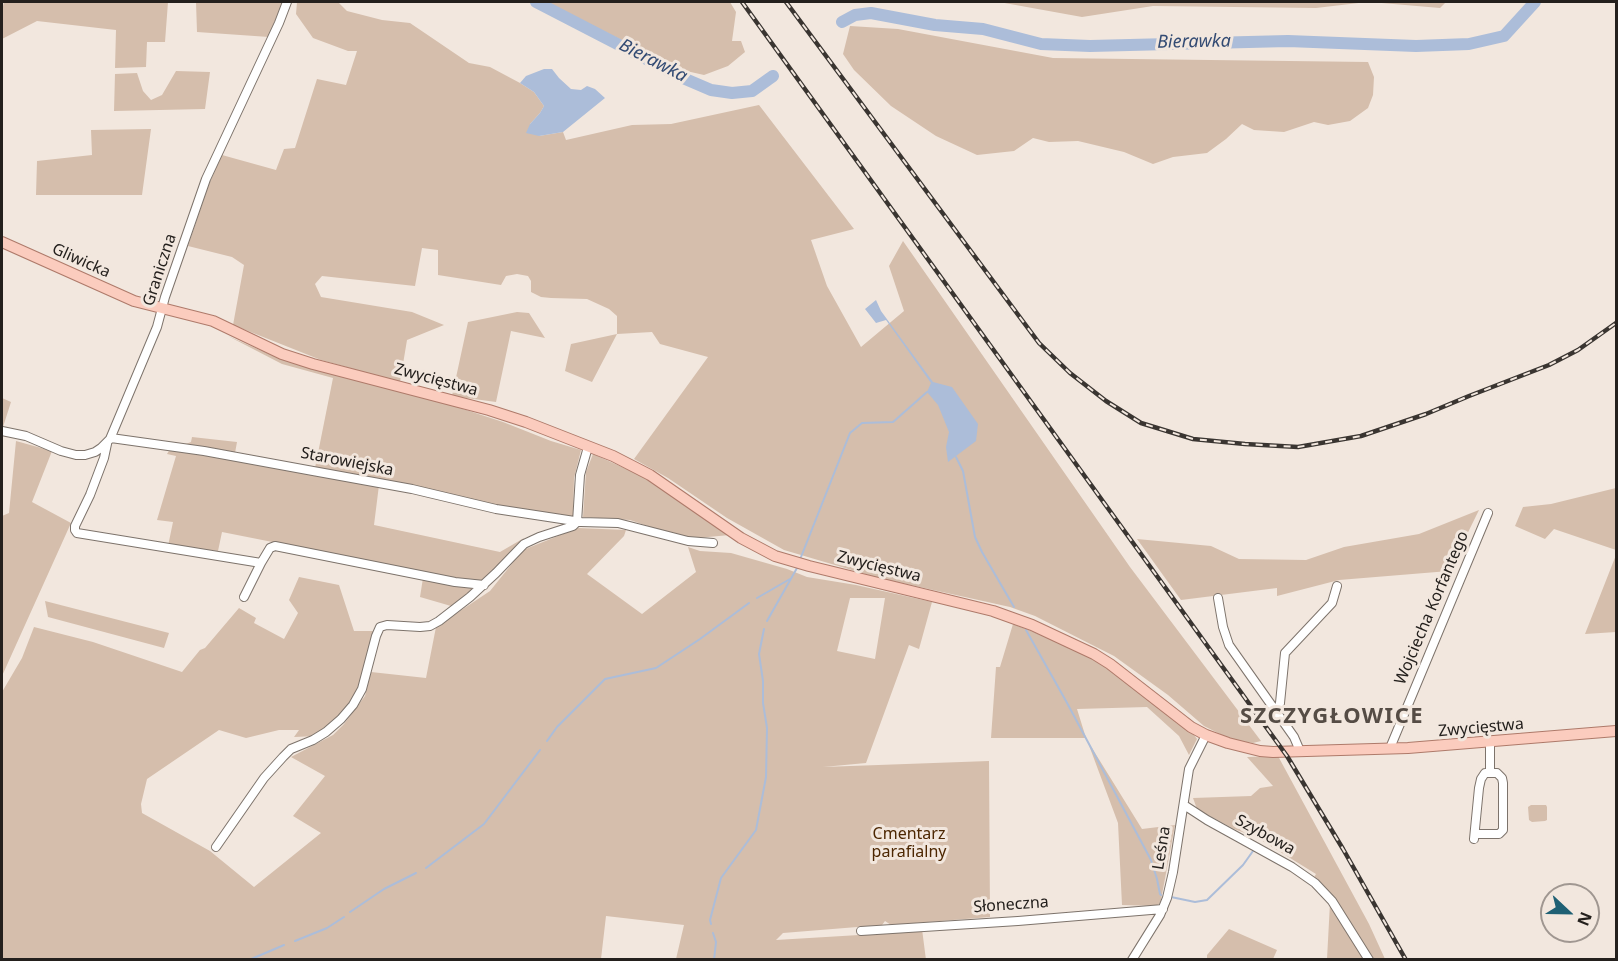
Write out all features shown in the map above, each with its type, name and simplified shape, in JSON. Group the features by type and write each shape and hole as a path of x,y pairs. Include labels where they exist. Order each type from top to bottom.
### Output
{"main road":[{"name":"Gliwicka","path":"2,242 117,294 150,306"},
{"name":"Zwycięstwa","path":"150,306 213,321 262,346 291,357 526,422 624,461 733,533 767,552 802,564 993,611 1032,625 1103,659 1175,715 1206,735 1228,743 1273,752 1490,742 1617,731"}],"street":[{"name":"Graniczna","path":"109,441 157,327 165,297 206,179 287,2"},
{"path":"2,430 26,436 76,455 95,452 109,441"},
{"path":"109,441 101,467 75,526 76,532 261,563"},
{"name":"Starowiejska","path":"109,441 204,452 412,489 496,509 577,522 618,523 682,539 713,543"},
{"path":"577,522 580,475 588,447"},
{"name":"Wojciecha Korfantego","path":"1390,748 1488,513"},
{"name":"Starowiejska","path":"216,847 264,778 283,757 291,749 326,732 353,705 362,689 380,627 387,625 420,627 435,624 484,585 524,543 573,526 577,522"},
{"path":"244,597 270,548 275,546 455,582 484,585"},
{"path":"1277,712 1284,653 1332,603 1336,586"},
{"path":"1218,598 1221,621 1229,645 1294,737 1300,751"},
{"name":"Leśna","path":"1132,960 1163,909 1172,879 1189,769 1206,735"},
{"path":"1490,742 1490,772"},
{"path":"1490,772 1497,772 1502,778 1503,830 1499,834 1474,837 1480,782 1483,775 1490,772"},
{"name":"Szybowa","path":"1184,806 1292,867 1315,883 1329,896 1368,960"},
{"name":"Słoneczna","path":"861,931 1163,909"}],"green space":[{"path":"4,2 168,2 165,42 147,42 146,67 115,68 116,30 37,21 2,39"},
{"path":"196,2 283,2 269,37 197,32"},
{"path":"297,2 338,2 347,11 382,20 410,23 469,63 490,67 520,83 534,92 544,106 530,124 539,136 563,132 566,140 632,125 671,124 759,105 854,229 811,240 827,286 861,347 904,311 889,266 903,241 1130,567 1261,741 1253,743 1232,740 1204,726 1168,695 1114,656 1035,616 1010,607 879,578 784,550 727,518 668,478 634,459 708,357 660,344 652,332 617,334 617,316 609,309 587,299 541,297 531,292 531,281 528,276 517,274 506,276 501,285 438,275 438,250 422,248 415,286 322,276 315,284 321,297 412,312 444,325 407,340 400,382 321,360 233,325 244,265 232,257 188,246 209,184 222,155 276,170 284,149 295,148 317,79 346,85 357,51 348,51 313,38 296,14"},
{"path":"545,2 730,2 736,12 732,41 741,41 745,52 728,66 704,75 682,70"},
{"path":"999,2 1367,2 1316,8 1153,6 1082,17"},
{"path":"1370,2 1446,2 1440,8"},
{"path":"850,26 898,29 1053,58 1368,62 1374,77 1373,95 1368,108 1350,121 1328,125 1314,122 1284,132 1254,130 1242,124 1207,153 1173,157 1153,164 1124,152 1078,141 1049,142 1033,138 1014,151 977,155 936,136 891,106 854,70 843,54"},
{"path":"176,71 210,72 205,109 114,111 115,74 137,73 143,91 151,100 162,95"},
{"path":"151,129 142,195 36,195 37,161 92,155 91,130"},
{"path":"517,312 529,313 545,338 511,331 496,402 452,396 468,322"},
{"path":"617,334 592,382 565,371 571,344"},
{"path":"228,336 276,357 457,407 581,450 574,478 573,518 539,514 315,468 333,378 282,364"},
{"path":"2,398 11,402 3,427 2,427"},
{"path":"192,437 237,442 235,453 183,445 191,442"},
{"path":"16,441 52,451 32,502 71,523 2,676 2,516 9,513"},
{"path":"170,449 379,485 374,525 500,552 524,538 487,580 469,581 222,532 218,551 168,546 173,522 157,520 176,456 167,454"},
{"path":"593,454 662,485 730,535 686,539 630,520 583,517 586,472"},
{"path":"1616,488 1616,550 1554,529 1545,539 1515,526 1523,507 1551,504"},
{"path":"1479,510 1449,571 1339,580 1277,596 1277,588 1181,600 1137,539 1211,546 1239,559 1306,560 1344,547 1419,534"},
{"name":"Cmentarz parafialny","path":"578,528 626,530 624,536 587,574 642,614 696,572 688,547 700,551 731,553 807,577 932,602 919,649 909,645 866,763 823,767 989,761 990,917 891,925 885,921 882,925 783,933 776,940 922,929 926,960 676,959 684,925 606,916 601,959 2,959 2,692 22,658 34,627 93,642 182,672 239,608 256,618 254,623 284,639 298,613 289,600 299,577 339,585 354,631 373,631 366,671 353,702 317,736 294,737 299,730 279,730 246,738 219,730 147,779 141,804 142,813 210,851 254,887 321,833 293,816 325,776 291,757 333,735 344,724 365,696 371,672 426,678 436,627 490,591 523,550","holes":["850,598 885,598 875,659 837,651"]},
{"path":"1616,555 1616,632 1585,634"},
{"path":"423,578 478,588 451,606 420,597"},
{"path":"45,601 169,633 164,648 48,617"},
{"path":"1013,624 1097,661 1194,735 1197,739 1189,755 1179,736 1147,707 1077,709 1086,738 991,738 996,667 1000,667"},
{"path":"1087,740 1142,829 1175,825 1158,906 1122,905 1118,823"},
{"path":"1278,756 1369,924 1385,959 1372,959 1331,893 1313,879 1316,874 1256,837 1234,829 1197,809 1193,798 1251,796 1260,788 1273,786 1247,757"},
{"path":"1546,805 1547,820 1532,822 1529,820 1528,807"},
{"path":"1330,903 1365,959 1327,959"},
{"path":"1229,929 1277,950 1273,959 1207,959 1207,955"}],"water":[{"path":"544,69 552,69 571,89 581,90 587,86 595,89 605,98 563,132 539,136 526,133 544,106 534,92 520,83 526,76"},
{"path":"876,300 881,311 933,382 952,387 978,424 976,441 948,462 946,447 949,432 938,405 927,392 931,383 886,320 876,323 865,309"}],"waterway":[{"name":"Bierawka","path":"536,2 683,78 711,90 732,93 752,91 773,76"},
{"name":"Bierawka","path":"842,22 855,15 871,13 935,25 983,29 1041,44 1090,46 1288,41 1416,46 1469,44 1504,36 1535,2"},
{"path":"801,557 850,433 862,423 893,422 927,392"},
{"path":"956,457 963,471 975,537 1014,607"},
{"path":"767,621 797,568"},
{"path":"757,598 790,579"},
{"path":"547,741 557,727 605,679 656,668 749,603"},
{"path":"711,924 710,920 721,878 756,830 766,777 767,728 759,654 764,629"},
{"path":"1026,630 1151,860 1161,895"},
{"path":"426,868 484,824 540,750"},
{"path":"1171,897 1195,902 1207,900 1243,865 1253,851"},
{"path":"350,912 384,889 416,873"},
{"path":"295,941 327,928 344,917"},
{"path":"713,933 716,942 714,960"},
{"path":"249,960 284,945"}],"railway":[{"path":"742,2 1287,756 1406,960"},
{"path":"786,2 1039,343 1070,373 1106,401 1141,423 1193,439 1245,444 1298,447 1361,436 1426,414 1549,365 1578,350 1616,323"}],"district":[{"name":"SZCZYGŁOWICE","path":"1332,717"}]}
